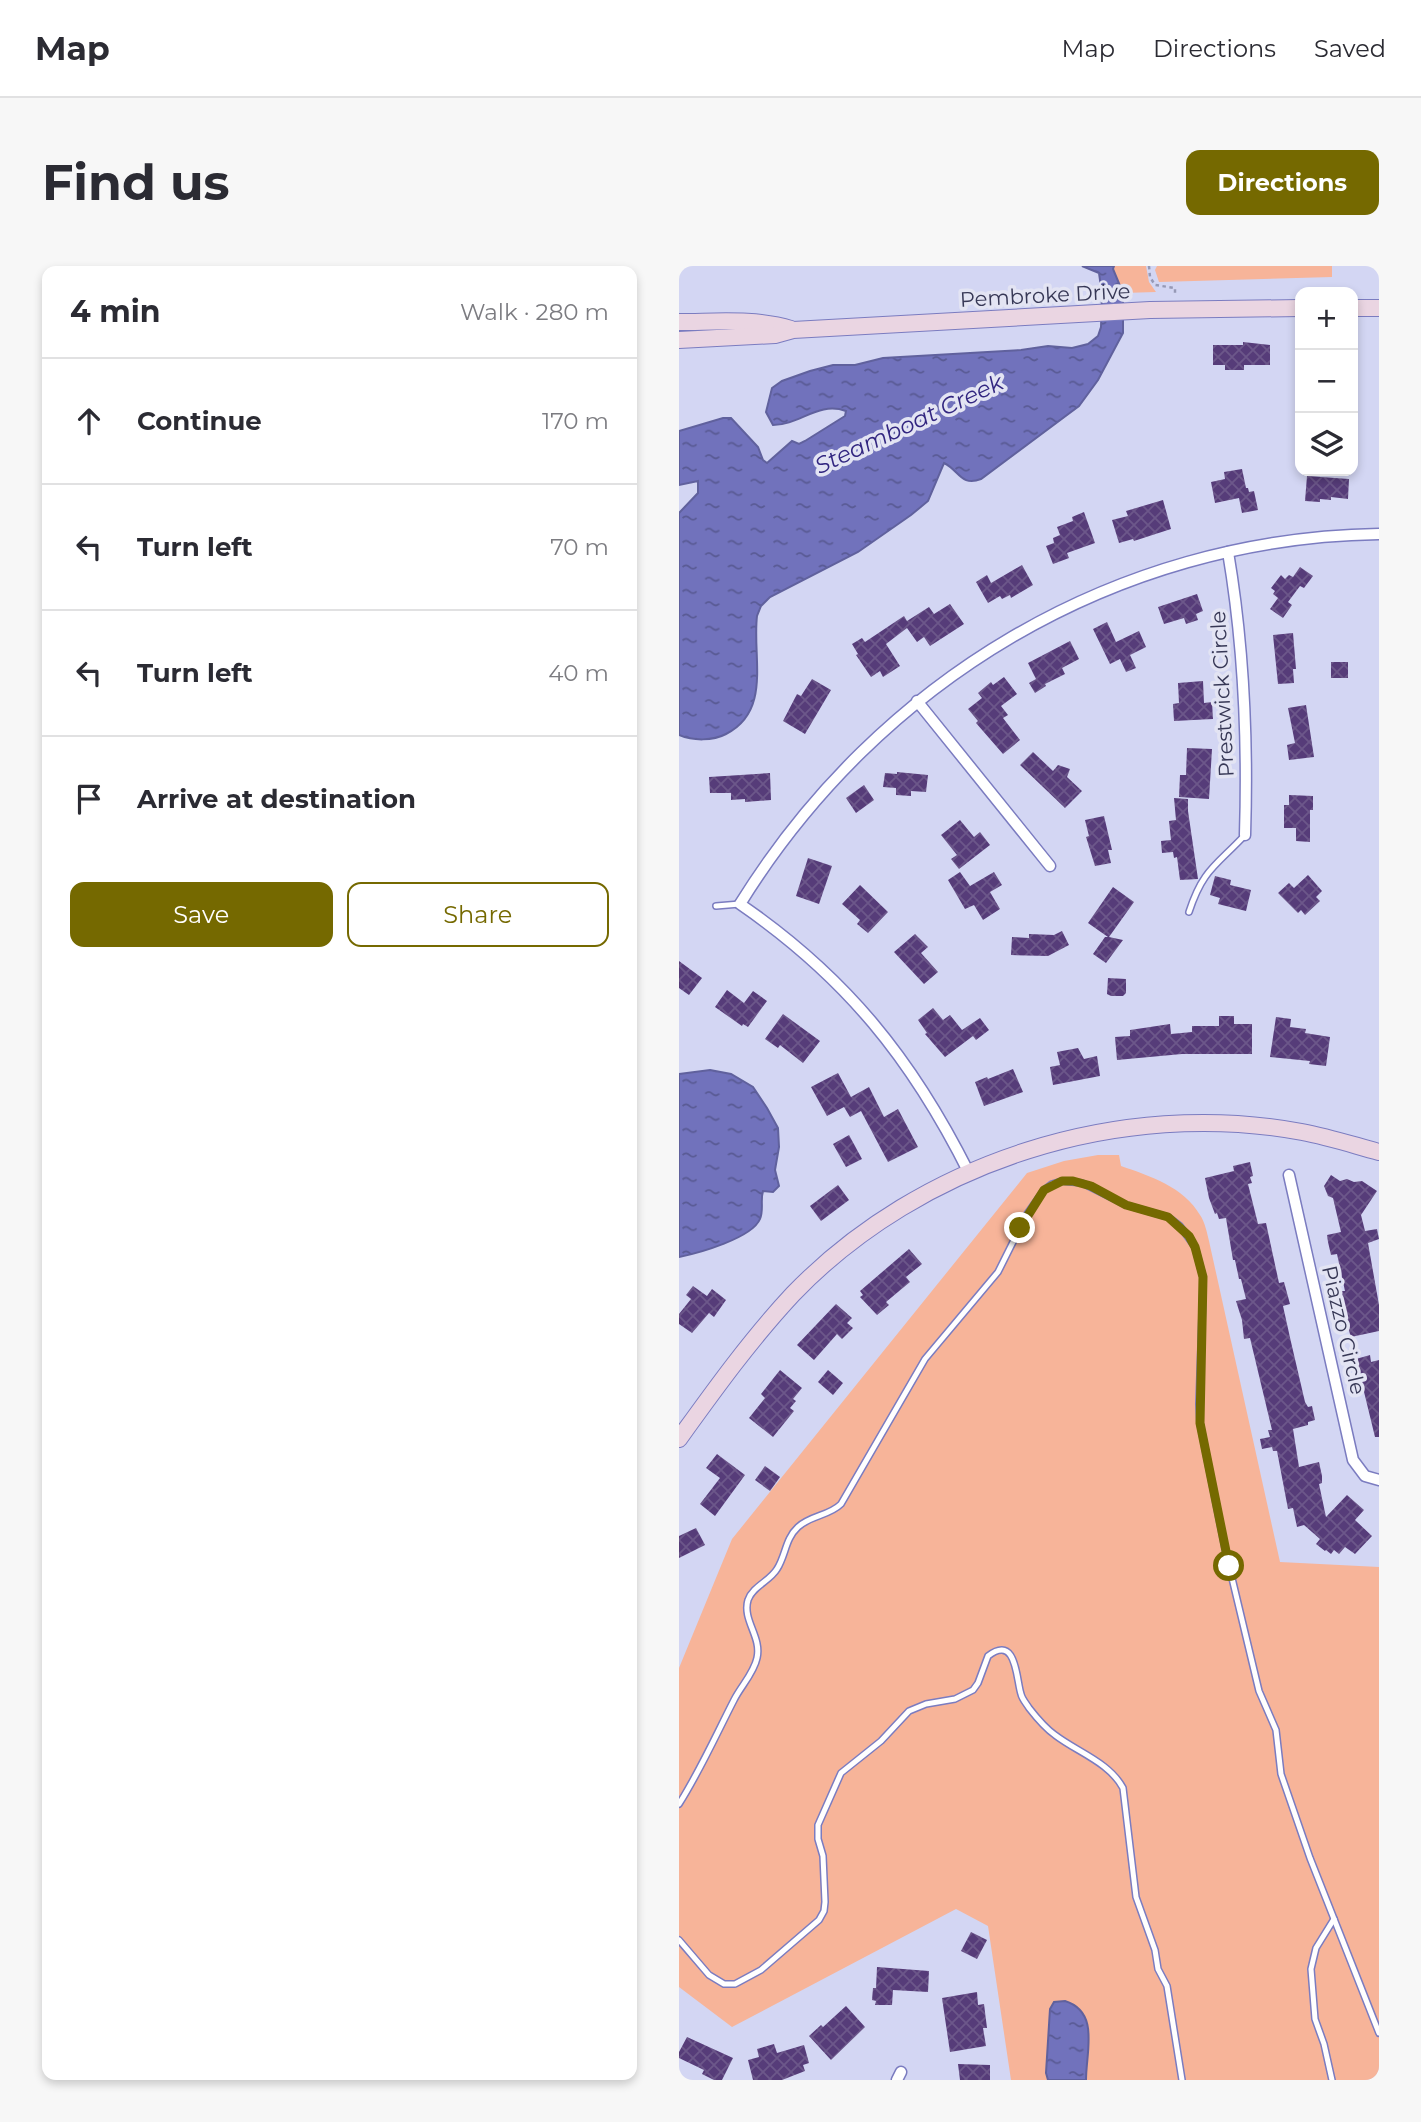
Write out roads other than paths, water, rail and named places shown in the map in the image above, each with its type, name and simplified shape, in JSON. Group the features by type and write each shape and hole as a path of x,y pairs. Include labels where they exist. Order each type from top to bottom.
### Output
{"street":[{"path":"1358,308 1379,307"},
{"name":"Pembroke Drive","path":"679,340 775,335 793,330 1150,310 1295,308"},
{"name":"Pembroke Drive","path":"679,322 748,322 772,324 793,330"},
{"path":"969,1173 923,1089 868,1016 799,948 740,904 778,846 860,752 917,701 998,645 1073,604 1132,580 1228,552 1308,538 1379,534"},
{"name":"Prestwick Circle","path":"1228,552 1245,701 1245,835"},
{"path":"917,701 1050,866"},
{"path":"679,1439 765,1325 826,1264 894,1213 969,1173 1031,1149 1077,1137 1116,1129 1162,1125 1212,1124 1290,1130 1341,1140 1379,1152"},
{"name":"Piazzo Circle","path":"1289,1175 1353,1460 1365,1476 1379,1480"}],"lane":[{"path":"1189,912 1204,875 1245,835"},
{"path":"716,906 740,904"},
{"path":"679,1804 699,1772 757,1658 758,1642 747,1610 752,1593 774,1574 786,1544 798,1527 841,1504 925,1359 997,1272 1027,1214 1044,1190 1062,1181 1091,1186 1126,1205 1168,1217 1180,1226 1195,1247 1203,1277 1200,1423 1226,1553 1259,1692 1276,1730 1281,1774 1310,1858 1379,2033"},
{"path":"679,1940 709,1975 724,1984 735,1984 753,1976 819,1920 825,1902 823,1856 818,1839 818,1825 841,1773 881,1741 909,1711 926,1704 955,1699 973,1690 988,1656 1003,1651 1012,1658 1021,1695 1034,1714 1056,1736 1112,1774 1122,1788 1136,1897 1155,1950 1158,1969 1167,1986 1182,2080"},
{"path":"1332,2080 1315,2019 1311,1969 1316,1948 1335,1919"}],"water":[{"name":"Steamboat Creek","path":"1082,266 1114,266 1123,293 1123,333 1098,380 1079,406 981,479 964,479 944,463 928,501 911,515 858,552 770,597 761,606 757,616 757,681 750,711 740,724 721,736 703,739 679,735 679,513 698,493 698,481 679,485 679,431 731,418 758,447 767,463 792,441 799,444 805,441 845,416 846,411 827,409 773,425 766,412 772,388 782,381 833,365 855,365 883,358 1048,346 1072,348 1088,344 1098,336 1101,327 1102,294 1099,273"},
{"path":"710,1070 731,1074 753,1087 767,1108 778,1128 779,1147 775,1170 779,1186 773,1192 763,1191 760,1219 747,1232 724,1244 679,1257 679,1074"},
{"path":"1065,2001 1076,2006 1087,2023 1089,2045 1086,2080 1048,2080 1046,2073 1050,2009 1054,2002"}]}
